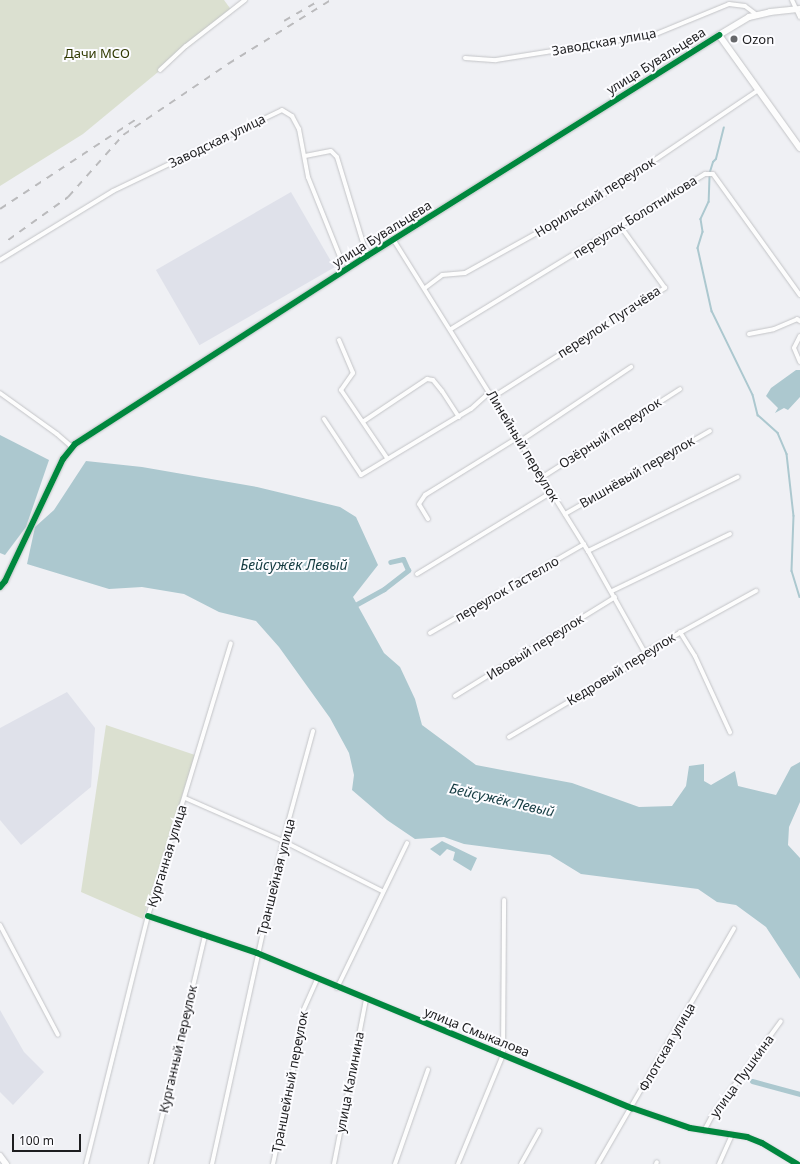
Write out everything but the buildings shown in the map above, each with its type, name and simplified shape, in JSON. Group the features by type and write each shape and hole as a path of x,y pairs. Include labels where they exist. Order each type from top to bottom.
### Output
{"street":[{"path":"160,70 246,0"},
{"path":"792,0 798,9 800,17"},
{"name":"Заводская улица","path":"465,58 496,60 656,34 729,4 745,6 757,15"},
{"name":"улица Бувальцева","path":"0,586 29,530 63,458 72,447 393,239 719,35 757,15 798,9"},
{"path":"719,35 757,91 800,148"},
{"name":"Норильский переулок","path":"425,288 442,275 466,273 591,203 757,91"},
{"name":"Заводская улица","path":"0,260 113,191 282,110 292,116 299,129 308,177 341,259 351,266"},
{"path":"305,156 331,151 337,157 367,256"},
{"name":"переулок Болотникова","path":"451,329 621,227 705,174 713,174 800,295"},
{"name":"переулок Пугачёва","path":"493,396 665,288 621,227"},
{"name":"Линейный переулок","path":"393,239 493,396 550,493 584,544 646,654"},
{"path":"749,334 774,329 797,319 800,321"},
{"path":"800,336 794,348 800,362"},
{"path":"339,340 353,373 341,390 364,421 387,458"},
{"path":"428,519 419,504 425,495 518,440 631,367"},
{"path":"364,421 427,379 433,380 459,417"},
{"name":"Озёрный переулок","path":"541,478 680,389"},
{"path":"324,420 361,475 387,458 459,417 490,392"},
{"path":"0,393 58,434 72,447"},
{"name":"Вишнёвый переулок","path":"565,514 710,430"},
{"path":"588,551 738,477"},
{"path":"417,574 550,493"},
{"path":"612,592 730,534"},
{"name":"переулок Гастелло","path":"430,633 584,544"},
{"name":"Кедровый переулок","path":"509,737 638,661 646,654 680,632 756,591"},
{"name":"Ивовый переулок","path":"455,696 615,597"},
{"path":"680,632 695,656 730,732"},
{"name":"Курганная улица","path":"86,1164 148,916 231,643"},
{"name":"Траншейная улица","path":"212,1164 257,953 283,841 313,731"},
{"path":"185,798 283,841 382,891"},
{"path":"337,988 382,891 407,843"},
{"path":"458,1164 503,1055 504,900"},
{"name":"улица Смыкалова","path":"148,916 257,953 366,1000 632,1108 704,1131 732,1135 762,1143 797,1164"},
{"path":"0,926 58,1035"},
{"name":"Флотская улица","path":"598,1164 632,1108 734,928"},
{"name":"Курганный переулок","path":"151,1164 205,935"},
{"name":"Траншейный переулок","path":"273,1164 302,1029 303,1011 317,979"},
{"name":"улица Калинина","path":"334,1164 366,1000"},
{"name":"улица Пушкина","path":"704,1131 721,1102 781,1021"},
{"path":"395,1164 428,1070"},
{"path":"521,1164 539,1131"},
{"name":"улица Пушкина","path":"719,1164 732,1135"},
{"path":"0,1156 6,1164"}],"shaded area":[{"path":"291,192 334,267 199,345 156,270"},
{"path":"67,692 95,728 91,787 21,845 0,820 0,728"},
{"path":"0,1010 24,1052 44,1072 13,1105 0,1092"}],"green space":[{"name":"Дачи МСО","path":"0,0 224,0 232,11 83,134 0,186"},
{"path":"106,725 195,755 143,919 81,892"}],"water":[{"path":"796,370 800,370 800,397 788,410 784,408 775,413 778,408 766,396 771,388"},
{"path":"0,435 49,460 26,527 5,555 0,553"},
{"name":"Бейсужёк Левый","path":"86,461 142,467 257,487 340,507 356,517 378,565 353,597 384,653 400,667 415,699 422,725 476,765 572,783 639,807 672,806 686,786 689,766 704,764 704,781 711,785 735,771 738,786 776,795 791,767 800,762 800,802 789,827 788,845 800,858 800,979 766,927 736,905 717,902 698,889 581,874 550,855 464,844 444,837 415,839 387,820 352,790 354,775 349,753 330,718 279,647 256,621 219,612 184,594 142,587 109,589 27,564 35,527 54,510"},
{"path":"442,841 477,858 471,871 453,860 455,852 447,849 440,856 430,849"}],"waterway":[{"path":"710,172 713,162 716,159 724,128"},
{"path":"710,177 709,202 701,219 703,232 698,248 712,311 753,395 758,415 778,433 787,454 794,516 792,571 800,597"},
{"path":"357,604 384,589 408,570 403,559 390,562"},
{"path":"752,1081 800,1094"}],"railway":[{"path":"8,240 68,197 123,135 228,64 331,0"},
{"path":"284,21 315,3"},
{"path":"0,209 135,120"}],"cycle path":[{"path":"0,587 5,581 63,459 75,444 367,256 719,35"},
{"path":"148,916 257,953 632,1108 690,1128 747,1137 762,1143 797,1164"}],"place":[{"name":"Ozon","path":"734,39"}]}
